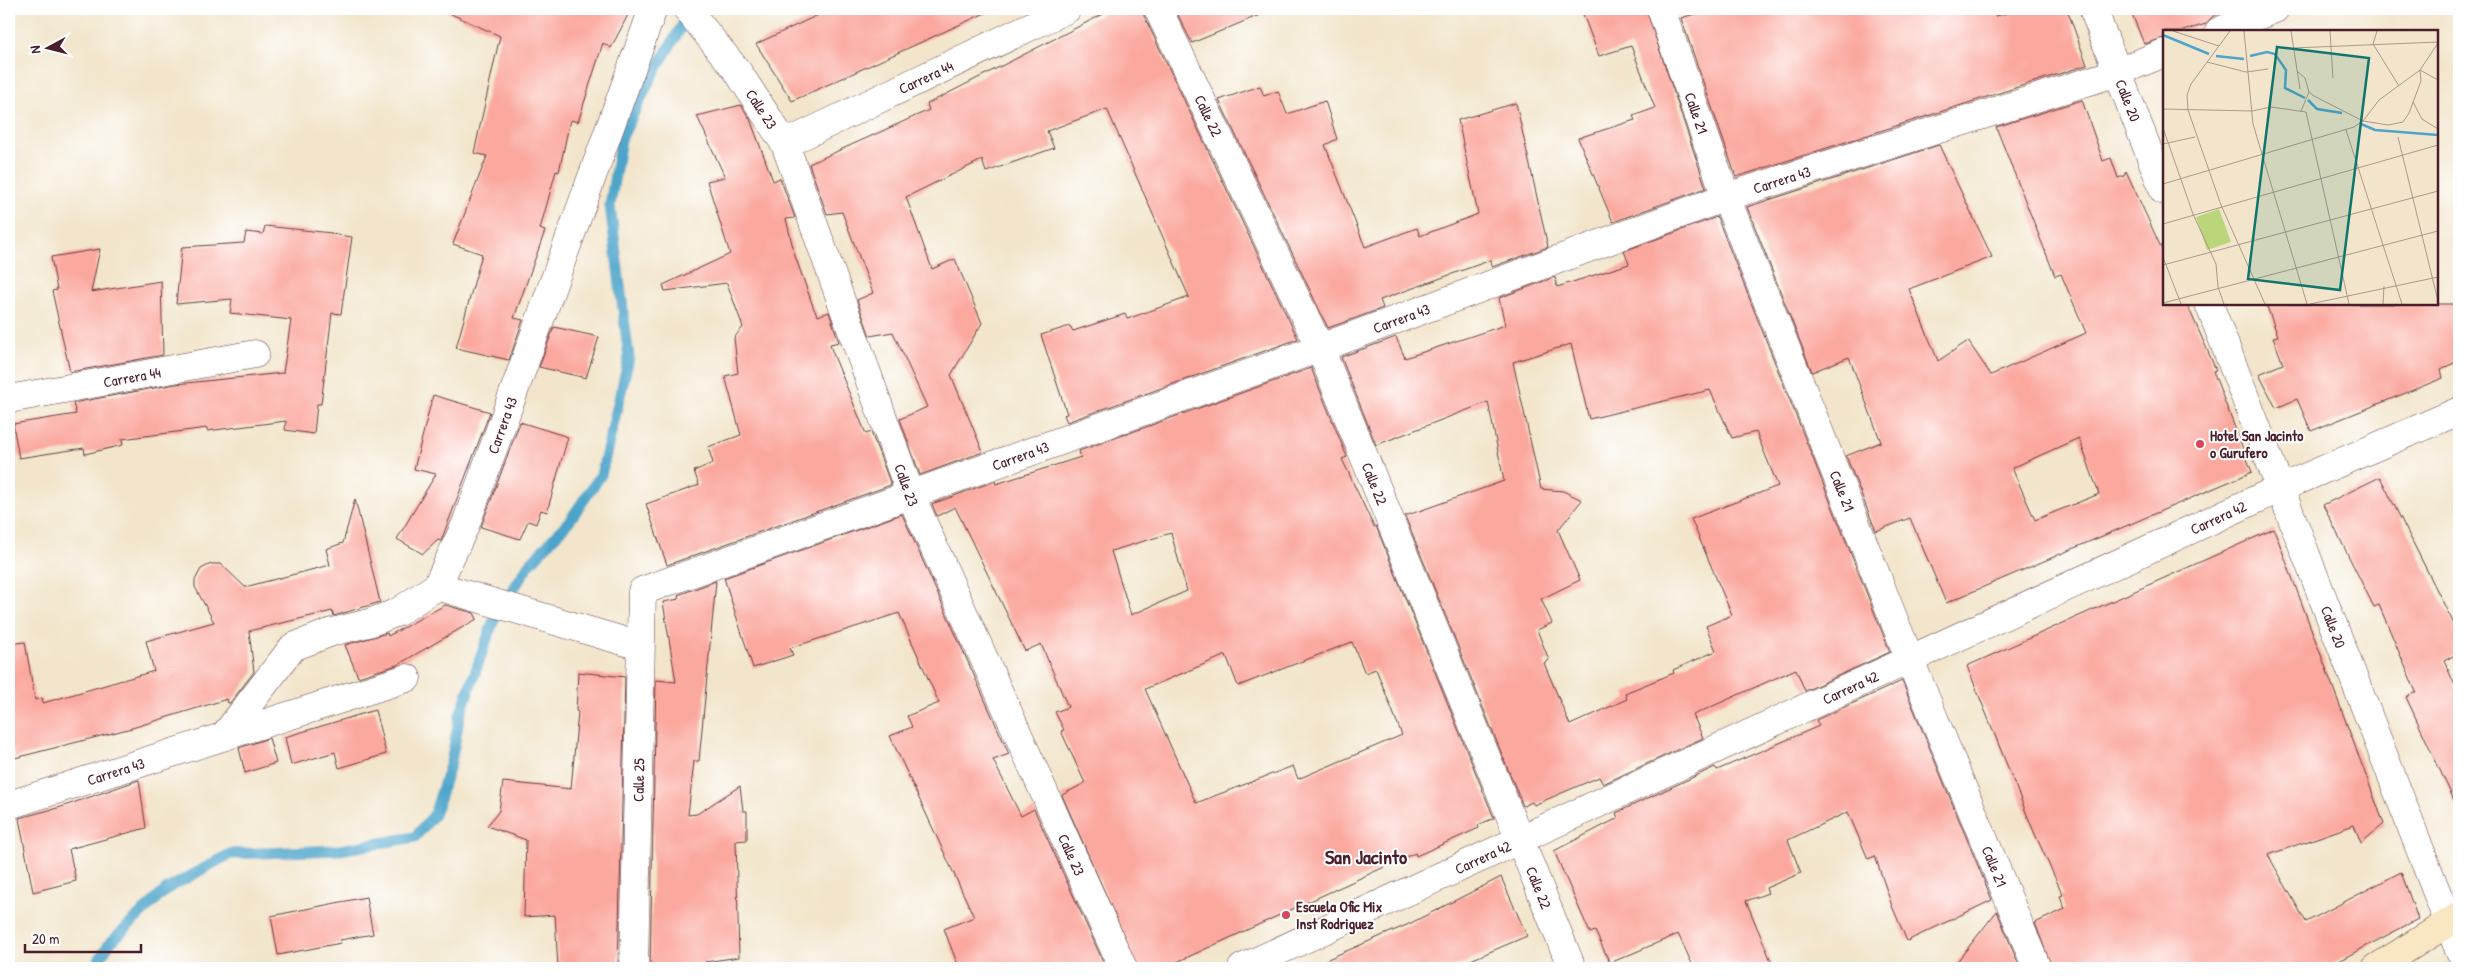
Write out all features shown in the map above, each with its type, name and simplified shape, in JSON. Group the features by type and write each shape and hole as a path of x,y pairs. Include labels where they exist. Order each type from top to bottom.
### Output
{"street":[{"name":"Carrera 43","path":"437,586 465,526 653,9"},
{"name":"Calle 23","path":"687,9 738,72 785,144 911,496 1123,968"},
{"name":"Carrera 44","path":"785,144 1067,9"},
{"name":"Calle 22","path":"1158,9 1320,348 1522,840 1572,968"},
{"name":"Calle 21","path":"1661,9 1726,197 1910,660 2037,968"},
{"name":"Calle 20","path":"2094,9 2163,187"},
{"path":"2222,30 2275,9"},
{"name":"Carrera 43","path":"642,592 1320,348 1726,197 2118,72 2163,53"},
{"name":"Calle 20","path":"2209,305 2454,920 2459,950"},
{"name":"Carrera 44","path":"9,399 255,354"},
{"name":"Carrera 42","path":"1242,968 2281,488 2459,411"},
{"path":"224,736 293,646 332,632 369,623 398,612 437,586 640,646"},
{"name":"Calle 25","path":"634,968 642,592"},
{"name":"Carrera 43","path":"9,804 407,678"},
{"path":"2376,968 2454,920"}],"building":[{"path":"440,9 631,9 611,48 603,43 578,122 570,120 559,172 556,171 540,229 545,231 514,318 523,320 509,360 456,348 482,254 453,244 487,156 474,153 500,36"},
{"path":"831,9 994,9 792,101 756,44"},
{"path":"1113,9 1143,9 1144,16 1298,339 1067,422 1064,415 1067,414 1041,335 1070,326 1073,331 1125,314 1127,319 1189,297 1107,109 1047,131 1054,148 986,172 982,160 906,197 932,269 955,259 982,323 951,375 983,452 920,475 900,419 927,407 893,332 870,336 857,300 873,293 842,212 827,214 809,164 929,110 927,104"},
{"path":"1175,9 1274,9 1192,43"},
{"path":"1581,9 1646,9 1706,188 1613,222 1578,138 1635,120 1633,116 1655,108 1631,46 1599,56"},
{"path":"1711,9 1993,9 1995,16 2024,9 2067,9 2087,65 1736,177 1681,18"},
{"path":"2130,9 2233,9 2213,16 2206,24 2186,30 2163,30 2163,38 2144,44"},
{"path":"1260,86 1264,96 1278,91 1287,114 1325,101 1337,139 1325,145 1365,247 1417,228 1420,236 1478,214 1458,120 1516,103 1548,247 1492,267 1491,260 1380,300 1383,308 1328,328 1219,100"},
{"path":"2082,100 2103,161 2111,158 2118,178 2124,176 2126,171 2163,252 2163,305 2187,305 2216,370 2213,371 2252,472 1946,603 1910,518 1876,531 1846,456 1881,442 1849,357 1812,372 1747,207 1939,145 1992,257 1909,289 1938,361 1968,341 1991,375 2086,333 2061,274 2055,276 1996,127","holes":["2079,438 2099,494 2035,520 2012,468"]},
{"path":"741,105 750,119 773,181 780,178 795,218 786,219 795,256 814,309 818,316 829,312 839,342 830,344 832,351 866,434 871,432 891,485 667,565 646,504 699,485 694,471 713,463 708,447 741,435 725,376 738,373 734,338 743,327 727,283 665,291 663,285 730,254 707,181 725,177 697,116"},
{"path":"1717,217 1890,652 1805,691 1796,669 1693,715 1703,738 1603,784 1599,777 1534,805 1532,802 1523,806 1405,516 1504,481 1488,402 1376,445 1341,357 1396,337 1405,358 1505,325 1499,298 1555,277 1557,287 1629,264 1624,251","holes":["1571,344 1589,419 1710,390 1732,438 1756,432 1778,486 1691,519 1732,615 1706,626 1716,651 1673,670 1674,673 1625,693 1627,699 1570,725 1544,663 1549,660 1537,630 1552,623 1541,599 1580,580 1558,530 1582,500 1563,491 1541,489 1513,362"]},
{"path":"265,226 352,237 341,314 332,313 321,404 317,404 314,434 285,430 286,421 207,431 207,428 122,439 123,445 85,454 84,448 19,458 13,424 76,414 73,403 176,384 283,373 291,320 230,313 232,299 176,304 182,247 244,243 246,232 263,234"},
{"path":"100,249 91,292 161,281 163,355 70,372 52,291 57,290 51,257"},
{"path":"2459,304 2459,361 2441,369 2443,378 2311,431 2297,399 2276,408 2259,374 2283,364 2273,337 2278,336 2266,305"},
{"path":"554,327 599,337 586,378 539,367"},
{"path":"1311,368 1347,457 1342,459 1374,527 1376,526 1494,818 1478,825 1479,828 1416,856 1415,853 1164,968 1138,968 1062,795 1085,783 1061,731 1064,730 1055,712 1068,707 1041,644 1025,651 955,507 937,516 932,504 995,481 996,484 1081,457 1079,451","holes":["1171,533 1187,591 1131,615 1111,551","1352,642 1365,673 1376,669 1402,735 1298,779 1293,766 1196,803 1145,689 1226,655 1238,686"]},
{"path":"433,395 490,412 441,541 438,540 423,554 397,539 436,474 414,469"},
{"path":"520,422 568,437 547,512 541,510 536,524 528,521 520,539 481,527"},
{"path":"2380,477 2459,634 2459,653 2444,661 2459,694 2459,811 2406,697 2416,692 2379,605 2374,607 2323,505"},
{"path":"355,499 380,602 334,616 332,611 249,631 254,672 230,703 228,703 227,699 132,728 15,758 9,736 9,644 25,642 35,700 42,698 43,703 154,671 146,641 214,622 195,587 195,580 201,569 211,564 221,564 245,587 330,565 326,549 343,543"},
{"path":"902,514 1009,754 993,760 1021,816 1034,809 1106,968 959,968 944,929 974,917 890,736 912,727 907,716 939,703 899,613 790,648 793,655 753,668 724,578"},
{"path":"2274,529 2384,824 2361,843 2354,825 2268,855 2306,922 2401,872 2418,919 2325,968 2052,968 2035,923 2065,909 2060,896 2063,895 2034,832 1967,666"},
{"path":"716,581 699,761 694,761 688,815 697,814 740,786 743,811 747,811 747,840 736,841 739,957 705,962 705,968 650,968 656,680 676,682 663,602 679,599 678,595"},
{"path":"445,605 474,613 477,619 397,665 358,677 345,645 387,633 388,636"},
{"path":"578,672 625,677 618,968 558,968 555,915 524,917 526,840 487,826 499,811 503,782 571,789 578,712 576,711"},
{"path":"1902,681 1992,900 1907,941 1892,906 1875,856 1868,859 1848,812 1788,840 1801,873 1766,888 1768,893 1746,901 1774,968 1694,968 1678,934 1610,963 1595,931 1590,933 1554,851 1618,818 1616,813 1715,767 1717,770 1819,726 1816,720"},
{"path":"375,710 386,754 339,768 335,752 291,765 285,737"},
{"path":"269,738 276,763 245,773 239,748"},
{"path":"139,780 146,828 69,849 76,881 33,892 19,818 61,807"},
{"path":"1501,877 1527,936 1452,968 1307,968 1409,924"},
{"path":"366,897 373,934 340,940 341,943 278,955 271,916"},
{"path":"1997,911 2020,968 1952,968"}],"waterway":[{"path":"94,968 109,944 167,889 230,854 340,850 415,837 434,815 451,762 460,715 493,622 528,566 570,520 601,475 629,358 610,205 621,139 650,80 690,12"}],"place":[{"name":"Hotel San Jacinto o Gurufero","path":"2200,444"},
{"name":"Escuela Ofic Mix Inst Rodriguez","path":"1286,915"}],"district":[{"name":"San Jacinto","path":"1366,856"}]}
